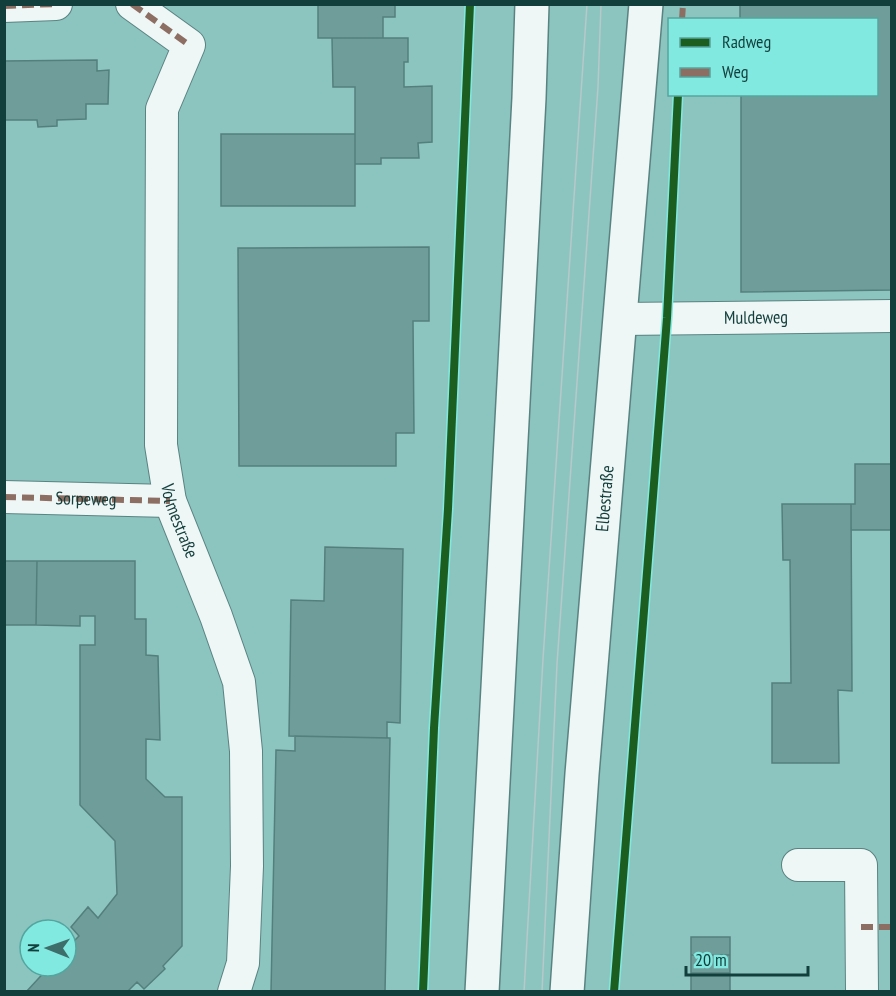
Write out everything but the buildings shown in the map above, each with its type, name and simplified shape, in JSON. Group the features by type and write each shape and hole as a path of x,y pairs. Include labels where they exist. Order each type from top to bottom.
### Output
{"street":[{"path":"4,6 56,4"},
{"name":"Volmestraße","path":"132,4 189,45 162,109 161,445 170,501 216,616 239,682 246,751 247,866 243,963 234,992"},
{"path":"482,992 532,4"},
{"name":"Elbestraße","path":"567,992 582,774 646,4"},
{"name":"Muldeweg","path":"621,319 891,316"},
{"name":"Sorpeweg","path":"4,497 170,501"},
{"path":"798,865 861,865 862,992"}],"tram line":[{"path":"524,992 543,659 587,4"},
{"path":"542,992 557,664 598,87 601,4"}],"marked path":[{"path":"4,6 56,4"},
{"path":"132,4 189,45"},
{"path":"682,18 683,4"},
{"path":"4,497 170,501"},
{"path":"861,927 892,927"}],"cycle path":[{"path":"423,992 434,728 448,509 470,4"},
{"path":"614,992 667,318 678,96"}]}
